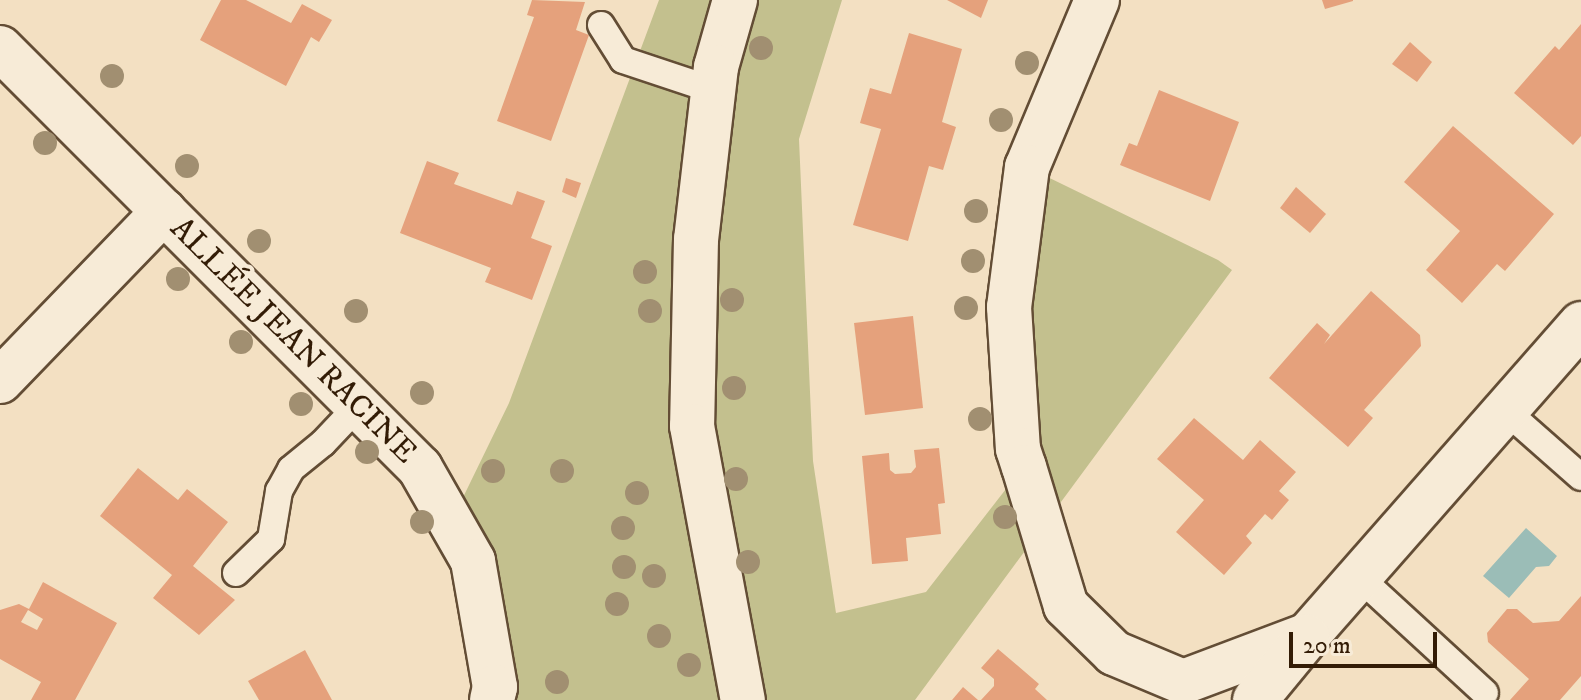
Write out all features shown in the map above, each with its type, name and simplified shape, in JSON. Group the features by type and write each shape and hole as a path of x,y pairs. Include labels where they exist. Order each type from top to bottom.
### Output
{"street":[{"path":"723,700 740,679 692,426 696,239 716,67 735,0"},
{"path":"1097,0 1027,167 1009,307 1018,449 1066,606 1114,653 1183,682 1308,635"},
{"name":"ALLÉE JEAN RACINE","path":"0,48 420,468 473,561 497,696"},
{"path":"0,381 164,211"},
{"path":"1255,700 1308,635 1581,324"}],"lane":[{"path":"601,25 623,60 713,90"},
{"path":"236,573 271,539 279,491 291,469 323,443 358,406"},
{"path":"1505,410 1581,477"},
{"path":"1359,577 1485,693"}],"shaded area":[{"path":"659,0 842,0 799,139 813,461 836,613 926,592 1023,467 1027,167 1218,260 1232,270 915,700 492,700 451,522 509,403"}],"water":[{"path":"1526,528 1557,556 1549,566 1536,567 1509,598 1483,576"}],"building":[{"path":"221,0 246,0 291,23 302,4 332,20 319,42 311,37 286,86 200,40"},
{"path":"532,0 585,2 576,30 589,35 551,141 497,121 534,17 527,15"},
{"path":"947,0 988,0 981,18"},
{"path":"1322,0 1353,0 1353,1 1325,9"},
{"path":"1581,24 1581,136 1573,145 1514,93 1555,46 1559,50"},
{"path":"909,33 962,49 942,122 956,127 943,170 929,166 908,241 853,225 881,129 860,123 870,88 891,94"},
{"path":"1410,42 1432,62 1417,82 1392,64"},
{"path":"1159,90 1239,122 1210,201 1120,165 1129,143 1137,146"},
{"path":"1453,126 1554,214 1505,271 1497,264 1462,303 1426,270 1460,231 1404,182"},
{"path":"427,161 459,173 454,184 512,205 517,191 545,201 531,238 552,246 532,300 485,282 491,268 400,233"},
{"path":"566,178 581,183 576,198 562,192"},
{"path":"1296,187 1326,214 1310,233 1280,208"},
{"path":"1371,291 1420,335 1421,346 1364,410 1373,418 1348,447 1269,378 1317,323 1330,335 1324,344"},
{"path":"913,316 923,408 865,415 854,323"},
{"path":"1194,418 1243,460 1260,440 1296,472 1279,491 1289,500 1272,520 1265,514 1246,536 1252,543 1224,575 1176,532 1204,500 1157,459"},
{"path":"939,448 945,503 938,504 941,534 906,538 908,561 872,564 862,456 889,453 890,470 895,474 911,473 916,467 914,450"},
{"path":"138,468 178,500 187,489 228,522 193,566 235,600 199,635 153,598 172,575 100,516"},
{"path":"43,582 117,623 75,700 31,700 41,682 0,659 0,610 19,604 29,609","holes":["28,610 43,619 37,630 21,622"]},
{"path":"1581,596 1581,676 1560,700 1510,700 1529,679 1488,642 1487,633 1507,609 1517,609 1533,623 1559,621"},
{"path":"998,649 1039,684 1035,689 1047,700 981,700 994,686 994,679 981,668"},
{"path":"305,650 332,700 259,700 248,681"},
{"path":"963,687 978,700 952,700"}]}
